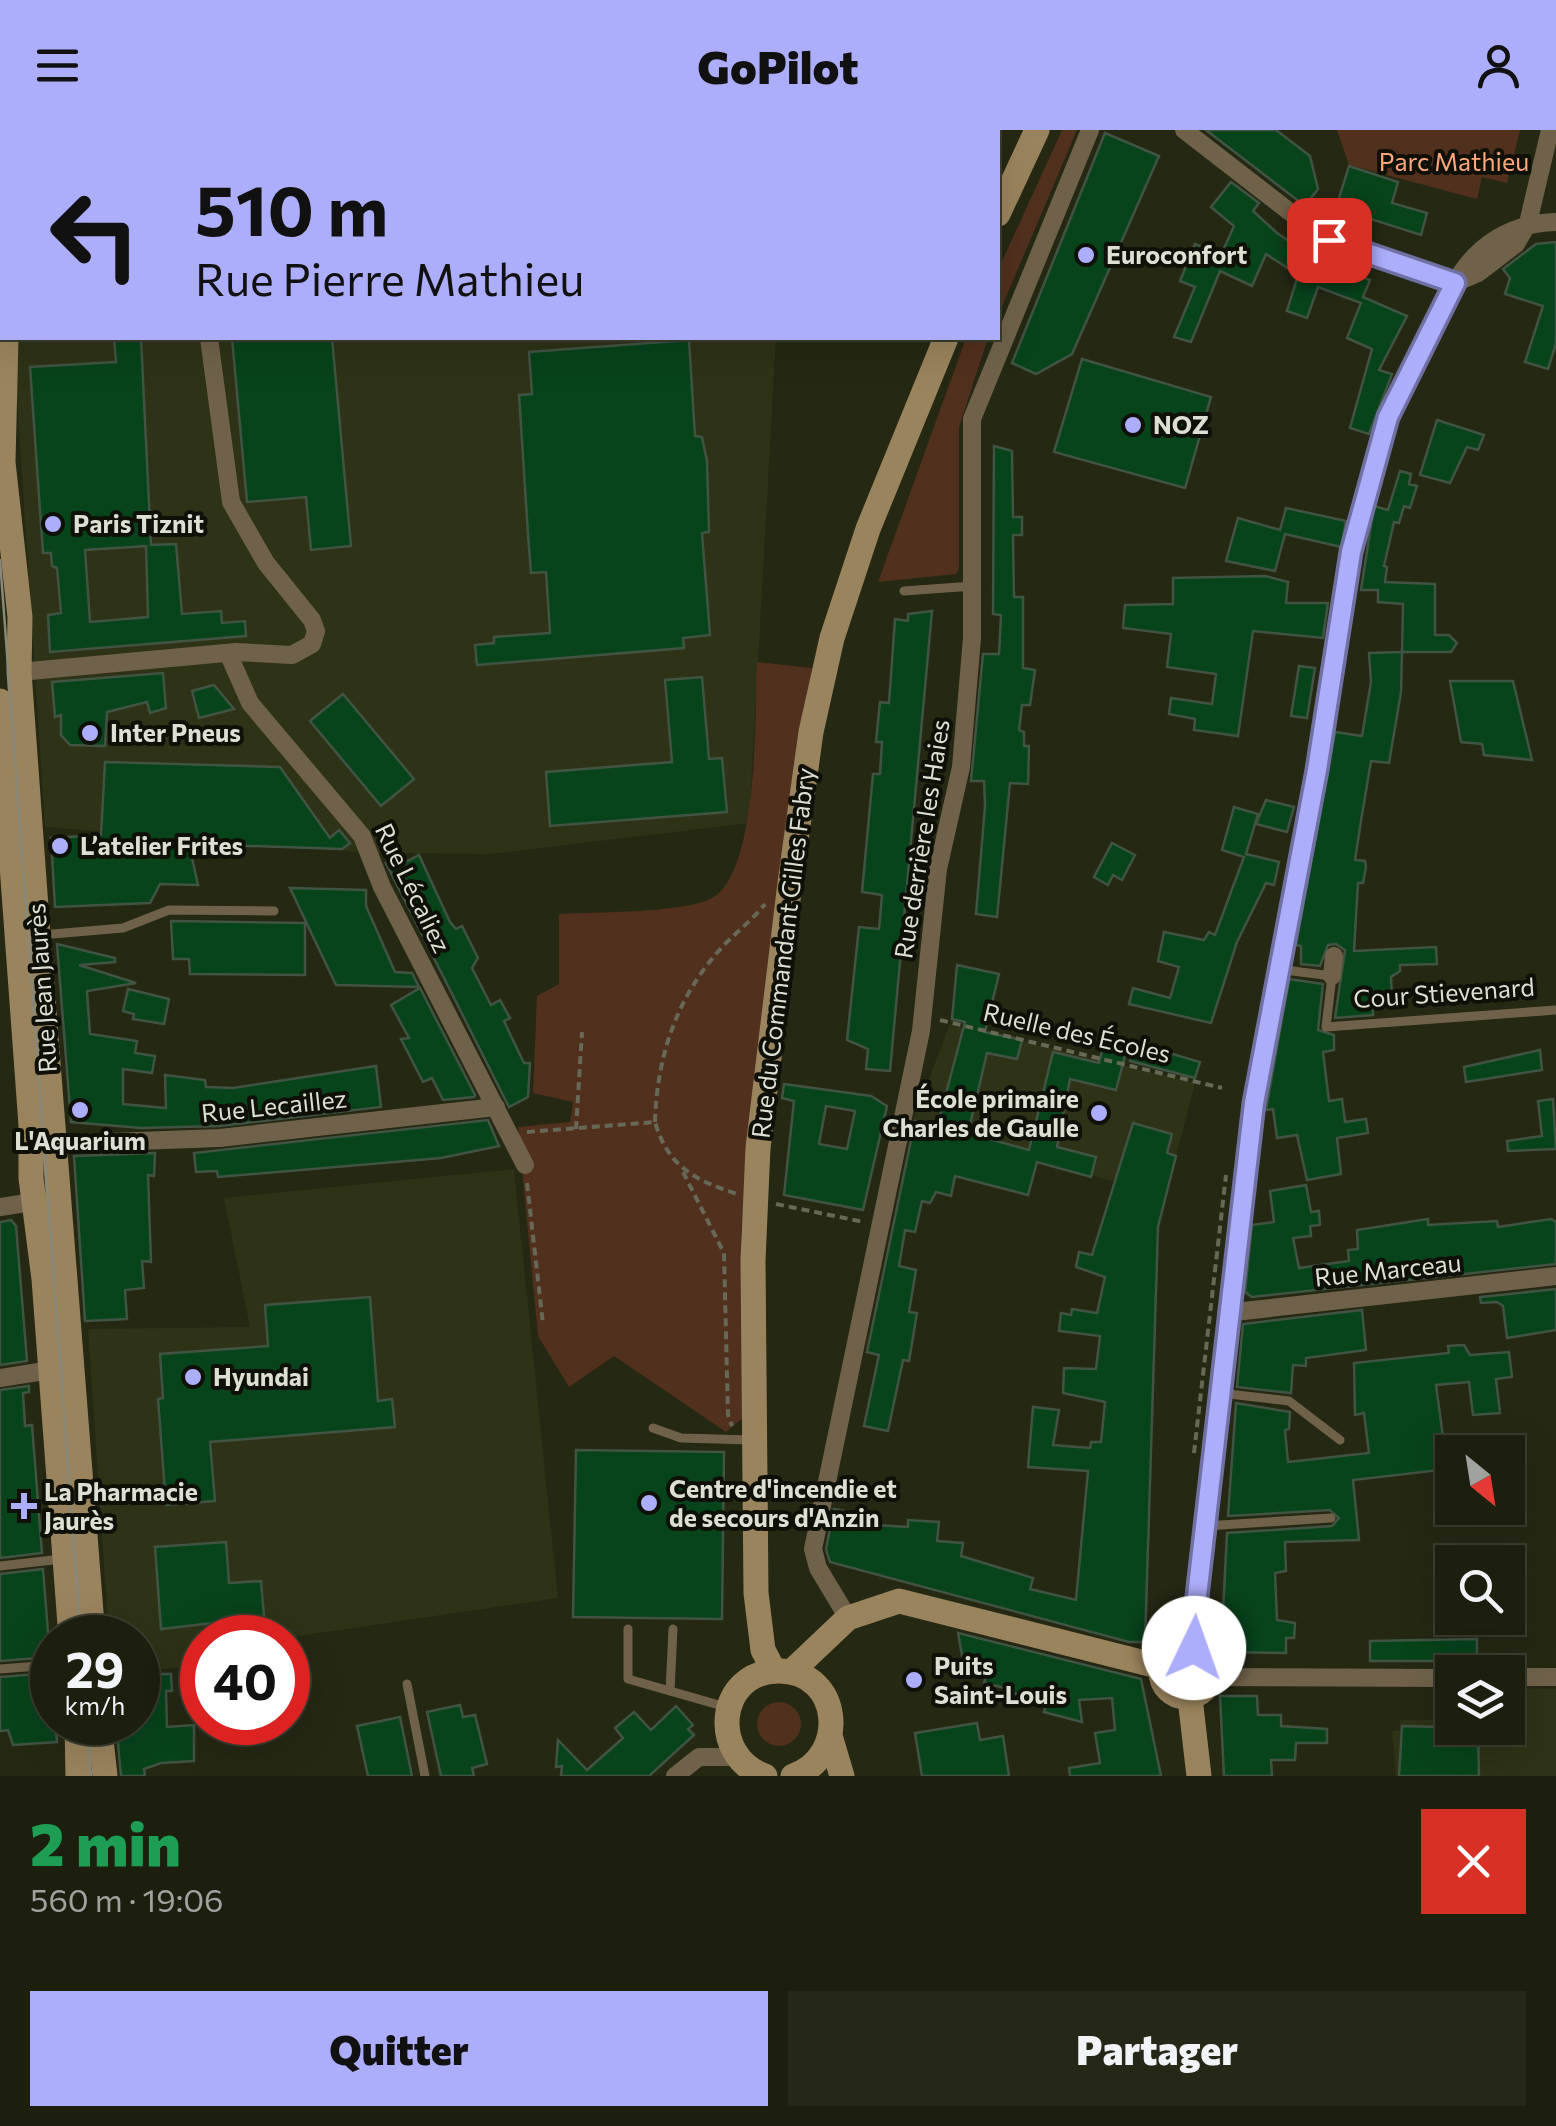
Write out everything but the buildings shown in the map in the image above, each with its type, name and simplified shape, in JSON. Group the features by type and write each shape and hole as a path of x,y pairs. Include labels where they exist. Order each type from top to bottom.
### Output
{"street":[{"path":"1000,210 1038,130"},
{"name":"Rue derrière les Haies","path":"848,1618 818,1568 813,1549 922,1017 938,869 961,767 973,586 970,440 974,408 1090,130"},
{"path":"1184,130 1320,236 1455,283"},
{"path":"1191,1648 1226,1313 1266,1030 1367,483 1401,387 1455,283 1478,273 1516,244 1528,223 1548,172 1550,130"},
{"path":"1528,223 1556,222"},
{"name":"Rue Jean Jaurès","path":"6,340 3,462 20,617 12,803 38,935 90,1615"},
{"path":"19,672 228,652 298,654 312,644 316,632 266,563 231,502 209,340"},
{"name":"Rue du Commandant Gilles Fabry","path":"783,1672 763,1650 746,1440 754,1200 790,883 811,732 832,638 868,529 945,340"},
{"name":"Rue Lécaliez","path":"228,652 250,702 362,836 382,886 525,1164"},
{"path":"0,701 12,803 34,1202 51,1370 68,1615"},
{"name":"Cour Stievenard","path":"1332,976 1334,956"},
{"name":"Rue Lecaillez","path":"55,1144 206,1139 496,1107"},
{"path":"0,1207 61,1198"},
{"name":"Rue Marceau","path":"1226,1313 1556,1276"},
{"path":"0,1378 51,1370"},
{"name":"Rue du Commandant Gilles Fabry","path":"732,1700 756,1593"},
{"path":"741,1765 726,1731 732,1700 751,1679 783,1672 848,1618 880,1604 907,1602 1161,1668"},
{"path":"829,1637 822,1664 831,1739 842,1776"},
{"path":"1191,1648 1208,1660 1210,1677 1205,1689 1190,1698 1166,1689 1161,1668 1173,1650 1191,1648"},
{"path":"783,1672 814,1684 828,1704"},
{"path":"1210,1677 1435,1678"},
{"path":"1525,1677 1556,1677"},
{"path":"1190,1698 1199,1776"},
{"path":"793,1776 816,1764 831,1739"},
{"path":"77,1745 78,1776"},
{"path":"101,1745 104,1776"},
{"path":"675,1776 699,1757 741,1765 765,1776"}],"lane":[{"path":"904,590 973,586"},
{"path":"38,935 123,928 169,910 274,911"},
{"name":"Cour Stievenard","path":"1278,969 1332,976 1326,1027 1556,1010"},
{"path":"1218,1393 1289,1401 1340,1440"},
{"path":"653,1428 681,1438 746,1440"},
{"path":"1204,1526 1331,1518"},
{"path":"0,1566 62,1559"},
{"path":"628,1628 628,1678 670,1691 732,1700"},
{"path":"670,1691 673,1629"},
{"path":"0,1669 30,1667"},
{"path":"406,1684 426,1776"}],"path":[{"path":"790,883 770,881 765,906 695,980 666,1044 656,1078 654,1122 666,1153 698,1181 754,1200 879,1224"},
{"name":"Ruelle des Écoles","path":"922,1017 1222,1088"},
{"path":"576,1129 582,1032"},
{"path":"510,1133 654,1122"},
{"path":"541,1132 525,1164 544,1324"},
{"path":"680,1168 724,1253 728,1415 746,1440"}],"shaded area":[{"path":"13,340 776,340 749,823 491,854 372,853 45,827"},
{"name":"École primaire Charles de Gaulle","path":"950,1024 1195,1083 1166,1195 910,1128"},
{"path":"514,1169 558,1598 310,1634 310,1615 180,1615 180,1668 160,1669 160,1615 108,1615 88,1329 250,1327 224,1198"},
{"path":"1525,1688 1556,1689 1556,1776 1396,1776 1392,1731 1400,1730 1400,1720 1435,1720 1435,1745 1525,1745"}],"green space":[{"path":"1062,130 1077,130 1000,311 1000,266"},
{"name":"Parc Mathieu","path":"1337,130 1520,130 1507,183 1482,177 1477,199 1349,165"},
{"path":"965,340 987,340 959,427 959,568 956,574 878,582"},
{"path":"757,662 812,668 776,903 746,1175 741,1233 743,1418 726,1432 614,1356 569,1387 538,1336 518,1127 570,1122 573,1102 533,1093 537,996 559,984 559,914 682,907 712,898 727,883 739,858 746,826 754,752"},
{"path":"779,1702 794,1709 801,1724 794,1739 779,1746 764,1739 757,1724 764,1709"}],"tram line":[{"path":"0,560 79,1615"},
{"path":"89,1745 91,1776"}],"place":[{"name":"Euroconfort","path":"1086,255"},
{"name":"NOZ","path":"1133,425"},
{"name":"Paris Tiznit","path":"53,524"},
{"name":"Inter Pneus","path":"90,733"},
{"name":"L’atelier Frites","path":"60,846"},
{"name":"L'Aquarium","path":"80,1110"},
{"name":"École primaire Charles de Gaulle","path":"1099,1113"},
{"name":"Hyundai","path":"193,1377"},
{"name":"Centre d'incendie et de secours d'Anzin","path":"649,1503"},
{"name":"La Pharmacie Jaurès","path":"24,1506"},
{"name":"Puits Saint-Louis","path":"914,1680"}],"route":[{"path":"1194,1648 1219,1374 1254,1103 1317,770 1351,552 1388,417 1455,283 1329,240"}]}
